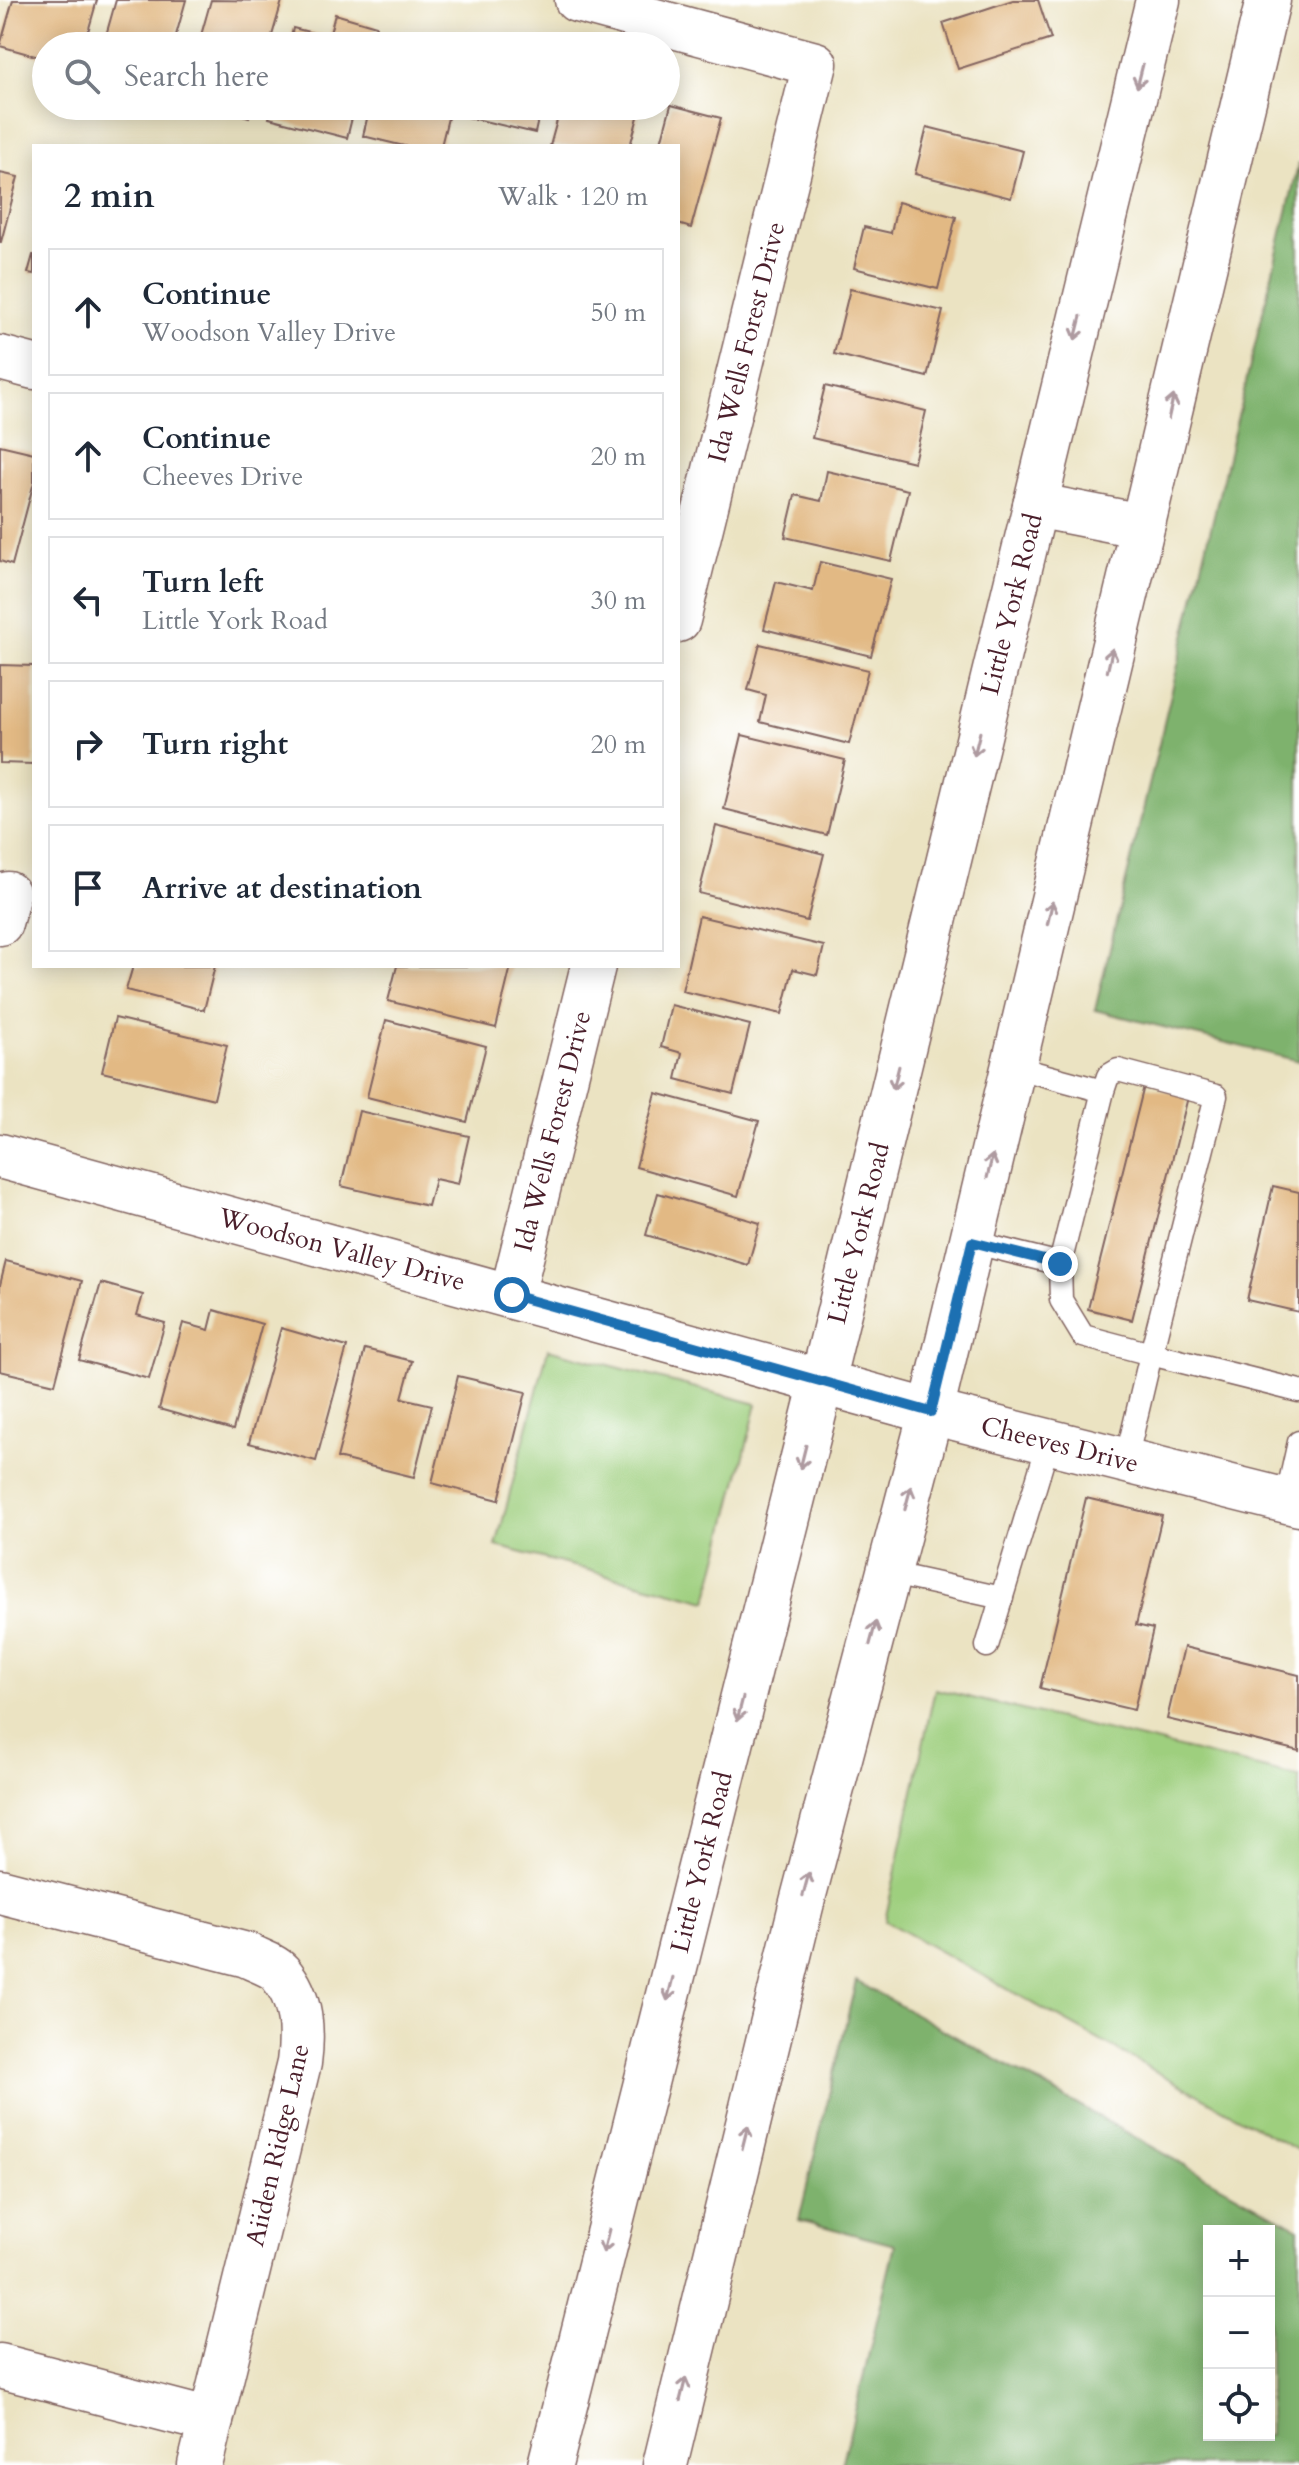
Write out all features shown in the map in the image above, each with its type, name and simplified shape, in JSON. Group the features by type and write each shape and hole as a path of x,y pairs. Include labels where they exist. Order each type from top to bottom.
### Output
{"main road":[{"name":"Ida Wells Forest Drive","path":"577,0 815,64 688,538 680,604"},
{"name":"Little York Road","path":"550,2465 822,1382 1158,0"},
{"path":"665,2465 801,1906 931,1412 1268,0"},
{"path":"0,358 32,366"},
{"path":"1035,505 1142,526"},
{"name":"Ida Wells Forest Drive","path":"512,1295 593,968"},
{"name":"Woodson Valley Drive","path":"0,1156 822,1382"},
{"name":"Cheeves Drive","path":"822,1382 1292,1502"},
{"name":"Aiiden Ridge Lane","path":"0,1891 247,1955 279,1972 295,2000 303,2028 299,2063 200,2465"},
{"path":"0,2366 211,2421"}],"lane":[{"path":"1014,1067 1103,1091"},
{"path":"1126,1460 1151,1354 1216,1096 1118,1070 1108,1076 1103,1091 1060,1264 1061,1300 1083,1336 1151,1354 1299,1391"},
{"path":"972,1242 1060,1264"},
{"path":"987,1646 1049,1441"},
{"path":"1292,1502 1299,1442"},
{"path":"888,1573 1002,1598"}],"green space":[{"path":"1299,162 1299,1061 1095,1010"},
{"path":"548,1349 757,1404 707,1601 496,1546"},
{"path":"935,1689 1299,1777 1299,2151 885,1921"},
{"path":"856,1981 1299,2229 1299,2465 842,2465 895,2245 799,2220"}],"building":[{"path":"13,0 97,0 88,32 32,32 32,55 0,46"},
{"path":"116,0 186,0 177,32 107,32"},
{"path":"211,0 282,1 273,32 202,32"},
{"path":"1013,0 1038,0 1051,39 958,69 943,23"},
{"path":"335,14 376,26 374,32 330,32"},
{"path":"680,107 721,118 691,228 680,225 680,144 661,144 667,120 680,120"},
{"path":"277,120 352,120 347,138"},
{"path":"367,120 448,120 442,144 396,144 363,136"},
{"path":"480,120 538,120 535,133"},
{"path":"557,120 637,120 631,144 551,144"},
{"path":"927,127 1023,151 1011,198 915,174"},
{"path":"0,173 18,177 1,242 0,242"},
{"path":"898,202 956,217 938,289 854,268 864,227 891,233"},
{"path":"850,289 943,311 927,377 834,354"},
{"path":"825,386 926,411 914,462 812,438"},
{"path":"0,445 32,453 32,490 12,565 0,561"},
{"path":"827,471 908,490 891,561 785,537 795,495 821,501"},
{"path":"820,562 891,579 871,656 764,629 776,582 813,591"},
{"path":"760,644 868,670 849,744 760,722 766,695 748,690"},
{"path":"0,665 32,666 32,764 0,763"},
{"path":"742,735 845,760 827,835 724,809"},
{"path":"716,826 824,854 807,921 699,893"},
{"path":"699,916 824,946 817,975 793,969 782,1014 682,991"},
{"path":"132,968 214,968 204,1010 126,990"},
{"path":"396,968 511,968 496,1028 388,1001"},
{"path":"671,1005 750,1025 733,1094 676,1079 682,1053 661,1047"},
{"path":"115,1018 227,1045 214,1099 102,1072"},
{"path":"386,1020 486,1046 467,1122 367,1097"},
{"path":"1144,1086 1188,1097 1132,1320 1088,1309"},
{"path":"656,1093 759,1121 738,1196 636,1167"},
{"path":"359,1111 469,1136 458,1184 435,1179 428,1206 341,1186"},
{"path":"1273,1186 1299,1192 1299,1312 1247,1300"},
{"path":"658,1193 760,1223 748,1265 646,1235"},
{"path":"6,1261 82,1281 55,1384 0,1371 0,1285"},
{"path":"101,1283 143,1295 137,1315 165,1323 149,1379 79,1360"},
{"path":"214,1310 262,1324 233,1430 159,1409 183,1323 209,1330"},
{"path":"281,1328 347,1347 316,1461 249,1443"},
{"path":"365,1349 412,1361 402,1398 432,1405 414,1477 337,1458"},
{"path":"458,1376 526,1392 499,1500 432,1483"},
{"path":"1086,1498 1162,1516 1136,1625 1153,1629 1134,1710 1040,1688"},
{"path":"1184,1647 1299,1675 1299,1751 1167,1719"}],"route":[{"path":"512,1295 931,1412 972,1242 1060,1264"}]}
